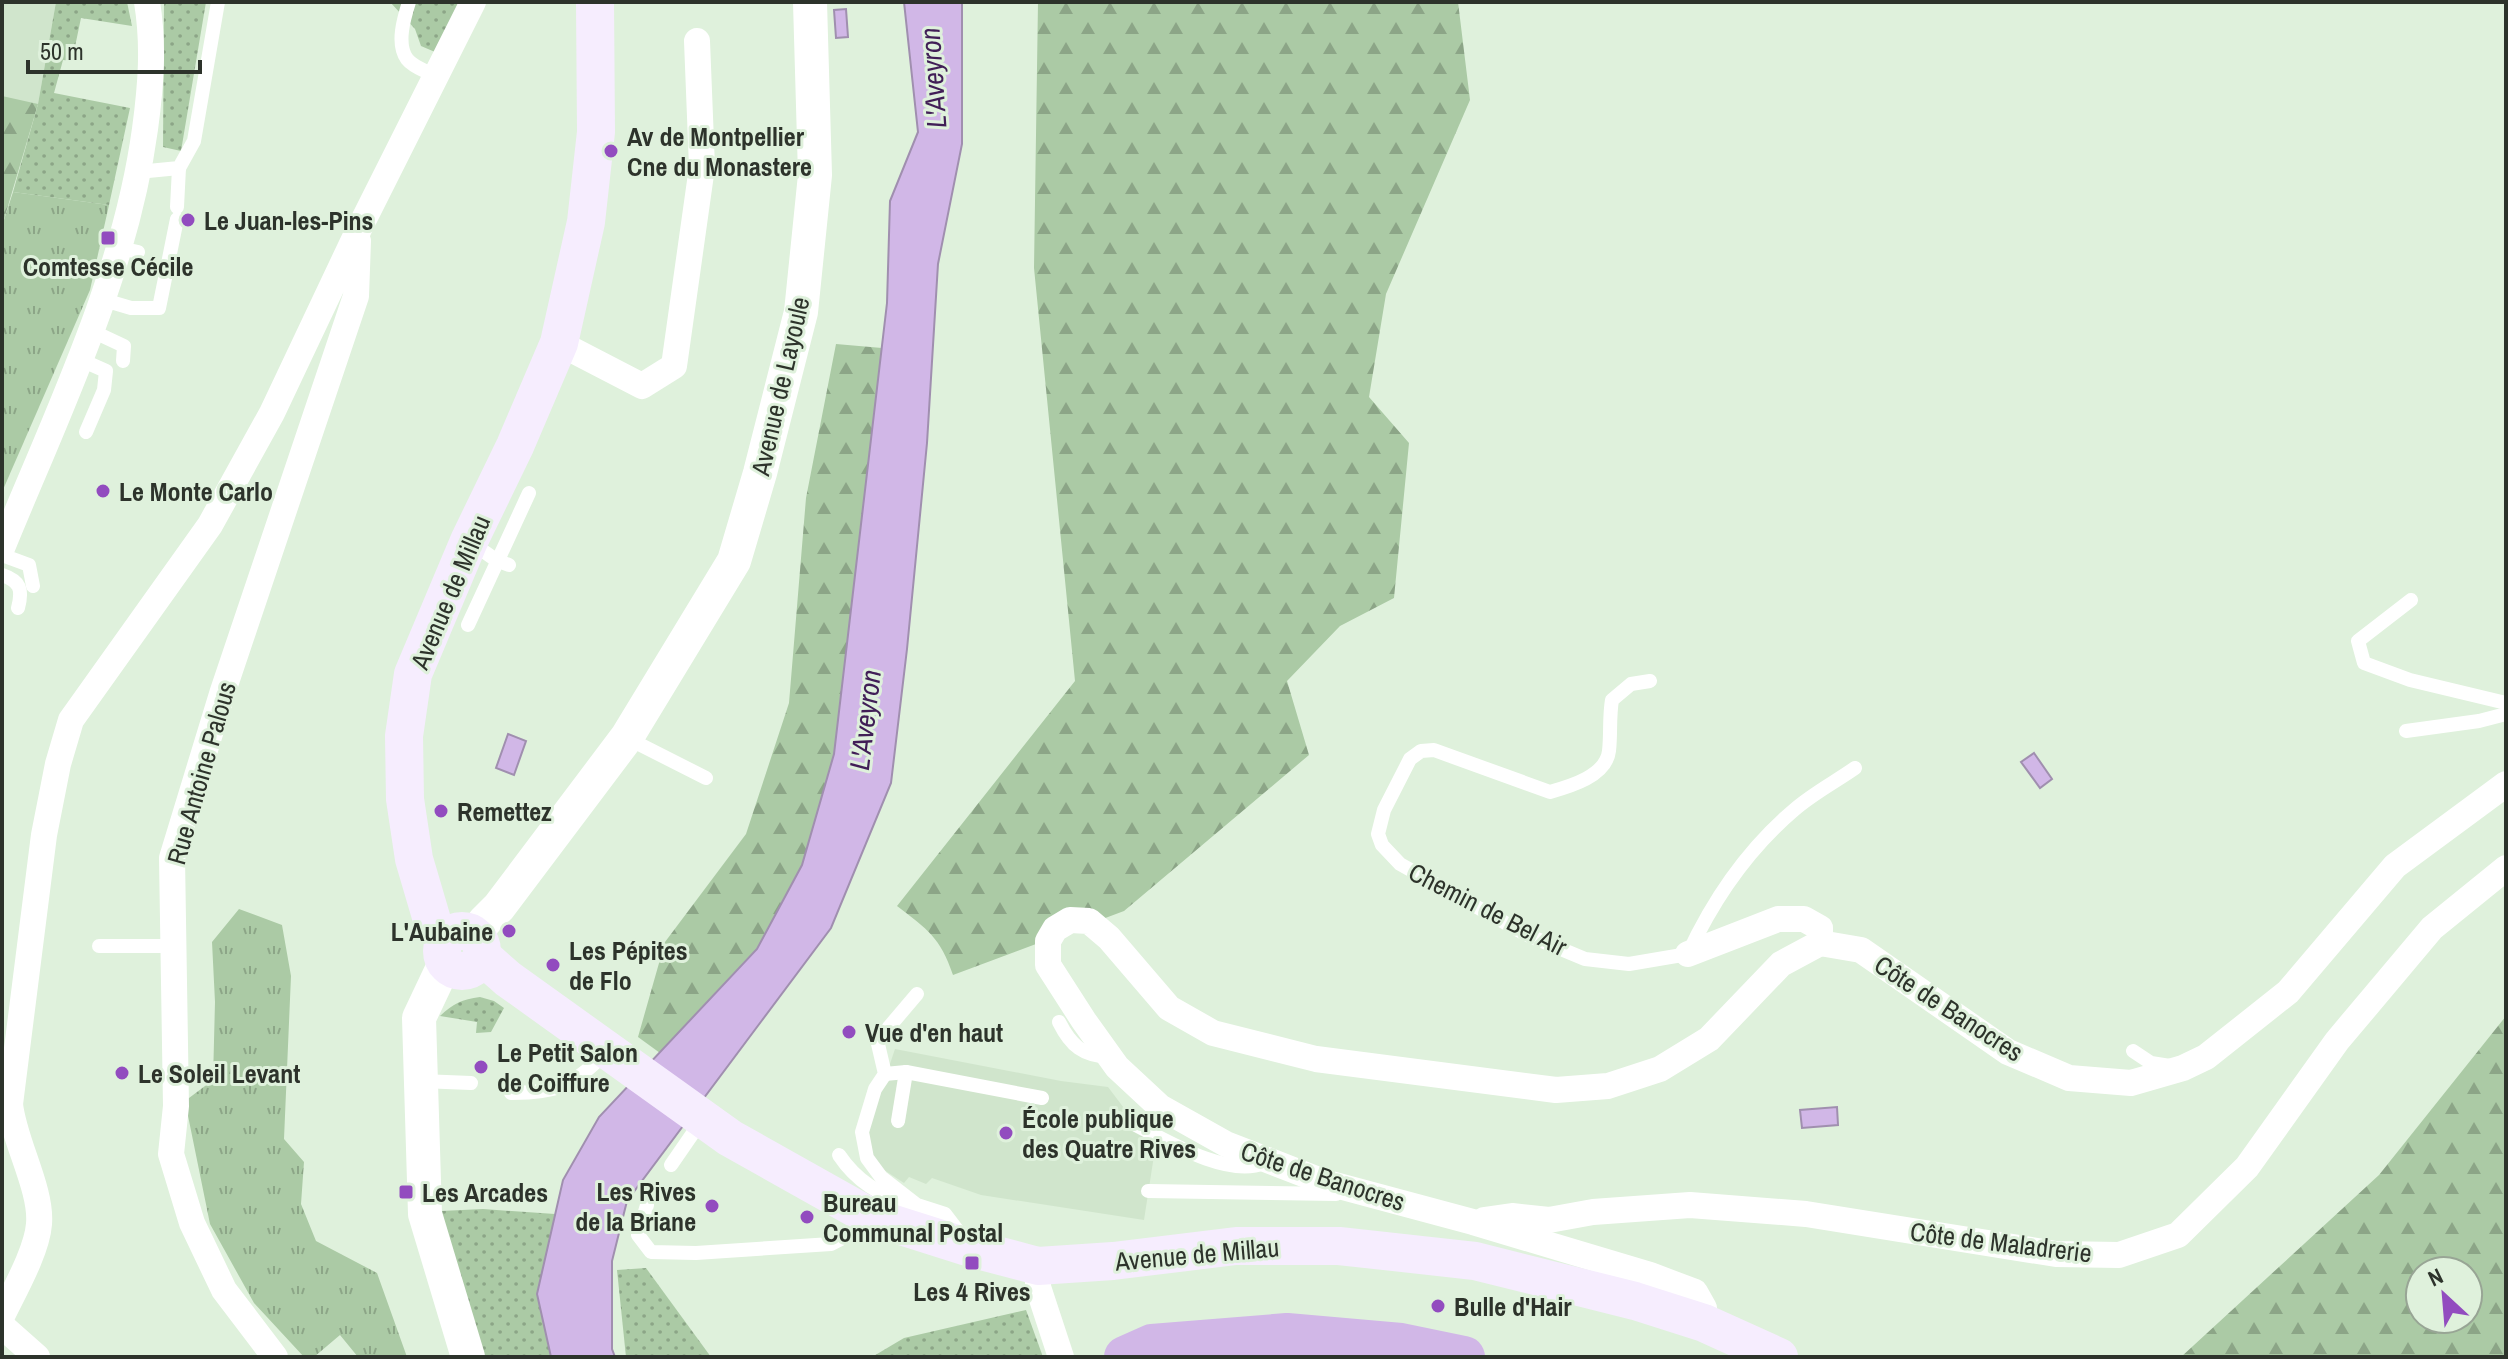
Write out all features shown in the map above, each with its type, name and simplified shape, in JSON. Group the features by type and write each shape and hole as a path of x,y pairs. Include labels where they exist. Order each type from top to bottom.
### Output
{"main road":[{"name":"Avenue de Millau","path":"595,2 605,63 604,134 559,343 515,446 491,555 413,674 404,736 405,799 414,859 422,886 468,955 609,1041 715,1125 869,1216 970,1248 1038,1266 1113,1261 1236,1246 1339,1246 1475,1261 1635,1301 1704,1323 1779,1357"}],"street":[{"path":"2,548 104,300 129,250 151,84 153,35 147,2"},
{"path":"2,1316 27,1264 39,1224 36,1197 5,1108 44,835 58,764 71,720 210,525 272,413 359,229 473,2"},
{"name":"Avenue de Layoule","path":"468,1357 425,1214 419,1018 426,998 468,955 484,922 499,907 627,737 734,561 798,326 815,175 810,2"},
{"path":"559,343 642,386 674,366 702,167 697,41"},
{"name":"Rue Antoine Palous","path":"275,1357 224,1290 192,1223 171,1154 176,1106 172,858 222,694 356,296 359,229"},
{"name":"Côte de Banocres","path":"1704,1323 1704,1308 1695,1292 1650,1275 1473,1222 1353,1190 1269,1161 1226,1144 1160,1107 1117,1067 1048,965 1048,941 1055,929 1070,920 1089,921 1109,938 1169,1008 1213,1033 1316,1059 1556,1090 1608,1086 1660,1069 1709,1039 1781,964 1820,943 1861,950 2008,1052 2069,1078 2131,1083 2183,1068 2206,1057 2288,992 2395,866 2506,784"},
{"name":"Côte de Maladrerie","path":"1473,1222 1512,1216 1549,1220 1593,1212 1690,1205 1806,1214 2056,1254 2119,1255 2178,1235 2247,1167 2337,1041 2432,928 2506,868"},
{"name":"Chemin de Bel Air","path":"1688,954 1778,919 1804,919 1820,928 1820,943"},
{"path":"1038,1266 1038,1287 1061,1357"},
{"path":"2,1326 37,1357"}],"lane":[{"path":"104,300 131,308 159,308 177,213 179,168 194,141 218,2"},
{"path":"409,2 402,35 405,54 409,62 435,76"},
{"path":"140,169 179,168"},
{"path":"92,331 124,346 123,361"},
{"path":"79,359 106,371 104,390 86,432"},
{"path":"468,625 491,555 529,493"},
{"path":"2,555 29,565 33,586"},
{"path":"2,575 16,580 20,587 18,608"},
{"path":"2411,600 2358,641 2364,663 2410,680 2506,703"},
{"name":"Chemin de Bel Air","path":"1650,681 1631,684 1612,700 1608,720 1609,753 1600,770 1550,792 1434,750 1421,751 1410,759 1399,778 1384,810 1378,834 1382,845 1400,864 1525,934 1585,959 1629,964 1688,954"},
{"path":"2406,731 2506,714"},
{"path":"627,737 706,778"},
{"path":"1688,954 1707,914 1745,857 1795,809 1855,768"},
{"path":"99,946 173,946"},
{"path":"917,994 878,1044 885,1074 871,1099 862,1132 867,1158 881,1177 917,1205"},
{"path":"1059,1022 1069,1042 1094,1056 1110,1057"},
{"path":"511,1093 555,1090 582,1076 609,1041"},
{"path":"2133,1051 2151,1063 2183,1068"},
{"path":"885,1074 906,1072 1042,1098"},
{"path":"898,1121 906,1072"},
{"path":"421,1081 471,1083"},
{"path":"1124,1119 1207,1158 1236,1166 1255,1166 1269,1161"},
{"path":"671,1165 715,1125"},
{"path":"839,1155 848,1170 865,1184 893,1199 945,1214 970,1248"},
{"path":"1148,1191 1342,1194 1353,1190"},
{"path":"647,1205 638,1235 651,1252 696,1253 831,1244 858,1230 869,1216"}],"shaded area":[{"path":"2,2 56,2 38,104 2,226"},
{"name":"École publique des Quatre Rives","path":"895,1049 1108,1087 1155,1149 1144,1220 981,1195 932,1178 926,1184 909,1177 904,1183 881,1168 872,1156 869,1126"}],"green space":[{"path":"56,2 127,2 132,26 81,18 72,61 63,60 54,93 130,108 109,205 13,192 38,104"},
{"path":"164,2 206,2 181,151 163,147"},
{"path":"390,2 459,2 435,52 421,46 415,29"},
{"path":"1038,2 1458,2 1470,100 1386,294 1369,397 1409,443 1394,598 1340,626 1287,681 1309,755 1124,911 953,975 932,935 897,906 1075,681 1034,268"},
{"path":"2,96 38,104 2,226"},
{"path":"13,192 109,205 90,290 2,492 2,226"},
{"path":"836,344 882,348 834,754 802,865 757,949 660,1053 638,1037 665,942 746,834 789,703 806,498"},
{"path":"239,909 282,925 291,976 284,1139 304,1162 301,1204 316,1241 377,1273 407,1357 358,1357 340,1335 314,1357 304,1357 254,1303 210,1224 185,1101 213,1080 215,1002 212,942"},
{"path":"480,997 504,1008 491,1032 476,1033 477,1022 440,1016 458,1003"},
{"path":"2506,1016 2506,1357 2181,1357 2379,1175"},
{"path":"483,1209 555,1214 537,1294 551,1357 482,1357 441,1211"},
{"path":"646,1268 711,1357 626,1357 617,1270"},
{"path":"1026,1310 1043,1357 872,1357 904,1338"}],"water":[{"name":"L'Aveyron","path":"904,2 962,2 962,144 938,264 927,443 891,783 831,928 627,1201 612,1261 612,1349 615,1357 551,1357 537,1294 563,1180 599,1117 757,949 802,865 834,754 887,303 890,201 918,132"},
{"path":"846,9 848,37 836,38 834,10"},
{"path":"508,734 526,741 514,775 496,768"},
{"path":"2034,753 2052,779 2040,788 2021,762"},
{"path":"1837,1107 1838,1125 1802,1128 1800,1110"}],"waterway":[{"path":"1125,1357 1152,1345 1287,1334 1401,1344 1464,1357"}],"place":[{"name":"Av de Montpellier Cne du Monastere","path":"611,151"},
{"name":"Le Juan-les-Pins","path":"188,220"},
{"name":"Comtesse Cécile","path":"108,238"},
{"name":"Le Monte Carlo","path":"103,491"},
{"name":"Remettez","path":"441,811"},
{"name":"L'Aubaine","path":"509,931"},
{"name":"Les Pépites de Flo","path":"553,965"},
{"name":"Vue d'en haut","path":"849,1032"},
{"name":"Le Petit Salon de Coiffure","path":"481,1067"},
{"name":"Le Soleil Levant","path":"122,1073"},
{"name":"École publique des Quatre Rives","path":"1006,1133"},
{"name":"Les Arcades","path":"406,1192"},
{"name":"Les Rives de la Briane","path":"712,1206"},
{"name":"Bureau Communal Postal","path":"807,1217"},
{"name":"Les 4 Rives","path":"972,1263"},
{"name":"Bulle d'Hair","path":"1438,1306"}]}
